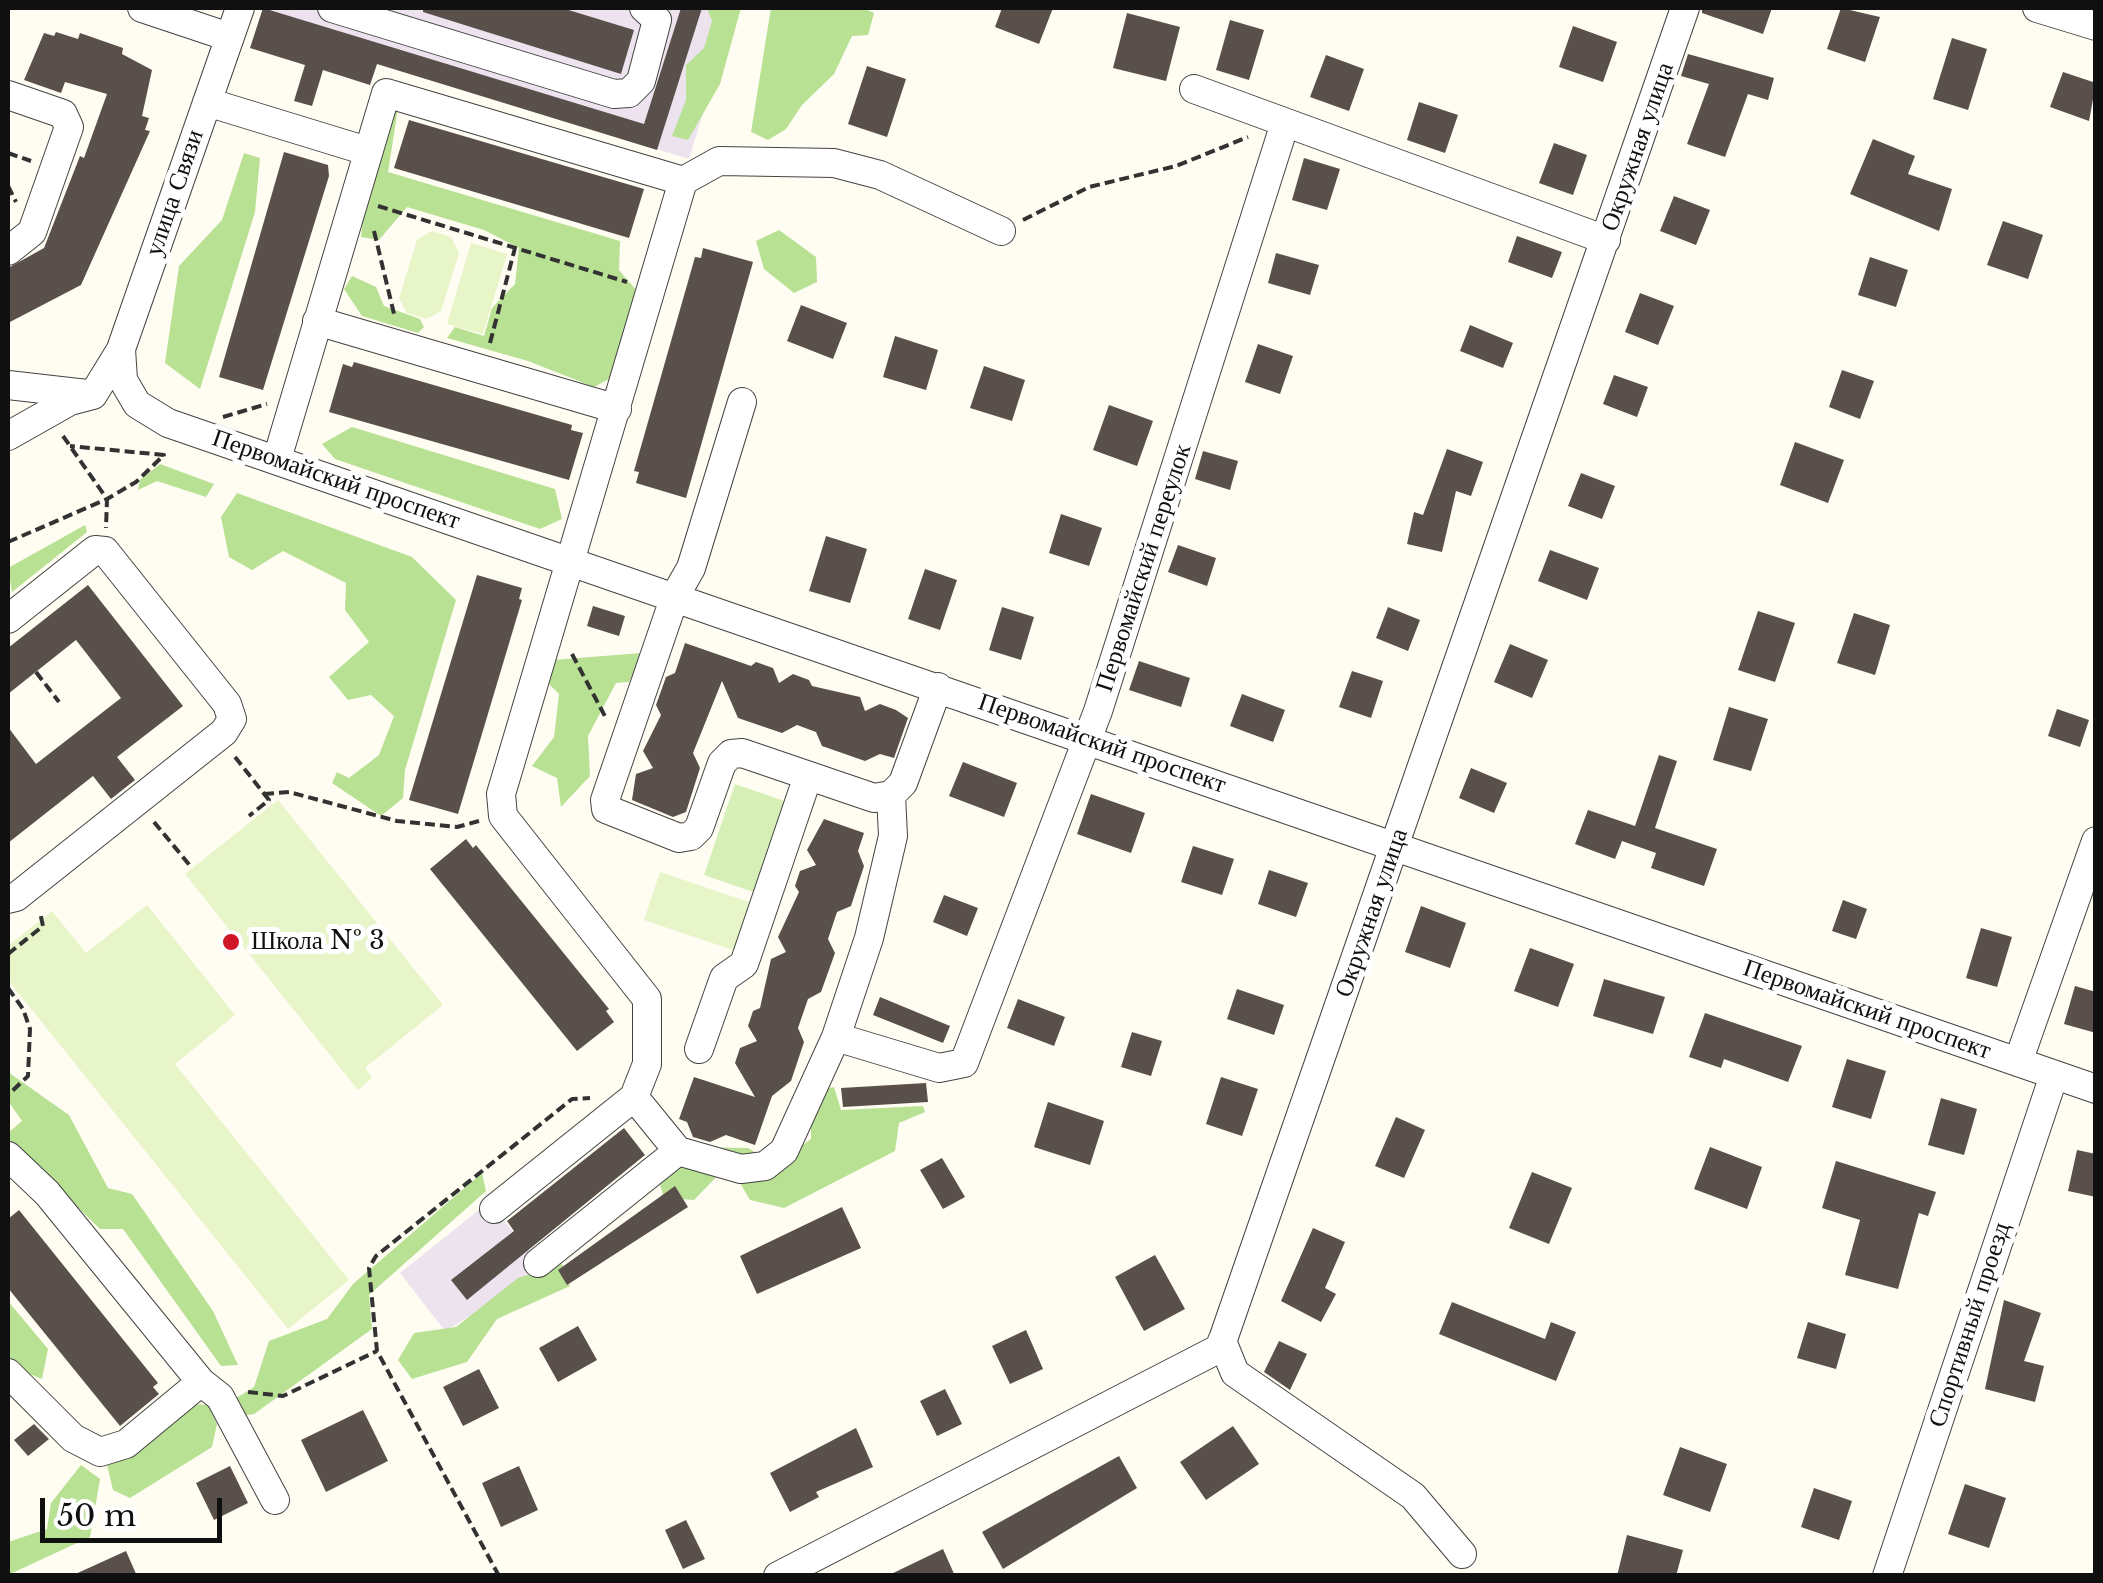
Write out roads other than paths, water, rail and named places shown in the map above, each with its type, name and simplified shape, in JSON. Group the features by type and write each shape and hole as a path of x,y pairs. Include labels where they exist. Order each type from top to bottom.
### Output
{"street":[{"path":"142,8 230,37"},
{"name":"улица Связи","path":"130,392 121,349 240,8"},
{"path":"334,8 614,94 629,93 641,81 657,20 644,8"},
{"name":"Окружная улица","path":"1222,1342 1685,8"},
{"path":"2037,8 2096,26"},
{"path":"1194,89 1606,240"},
{"path":"277,460 386,93 683,181 718,162 834,163 880,175 1001,231"},
{"path":"8,96 63,114 69,128 32,232 8,251"},
{"path":"207,102 366,151"},
{"name":"Первомайский переулок","path":"836,1037 939,1068 964,1063 1088,739 1285,122"},
{"path":"494,1209 634,1097 648,1064 648,999 504,816 501,794 654,290 683,181"},
{"path":"317,321 617,409"},
{"path":"29,424 70,401 93,396 121,349"},
{"path":"17,385 37,392 42,402 29,424"},
{"name":"Первомайский проспект","path":"17,385 93,396 130,392 168,422 2096,1090"},
{"path":"742,402 690,568 675,596 606,809 679,838 691,836 699,828 722,763 731,754 874,798 891,795 903,784 938,687"},
{"path":"8,619 95,550 105,551 227,704 232,719 218,737 17,894"},
{"path":"699,1048 724,978 744,964 808,776"},
{"path":"634,1097 678,1152 741,1169 765,1166 784,1151 836,1037 869,938 893,836 891,795"},
{"path":"2018,1062 2096,840"},
{"name":"Спортивный проезд","path":"1887,1576 2054,1075"},
{"path":"538,1263 678,1152"},
{"path":"8,1156 46,1193 201,1382 220,1397 276,1500"},
{"path":"1222,1342 1236,1373 1413,1496 1462,1554"},
{"path":"778,1576 1220,1348 1222,1342"},
{"path":"8,1373 74,1438 100,1452 126,1444 201,1382"}],"place":[{"name":"Школа № 3","path":"231,942"}]}
